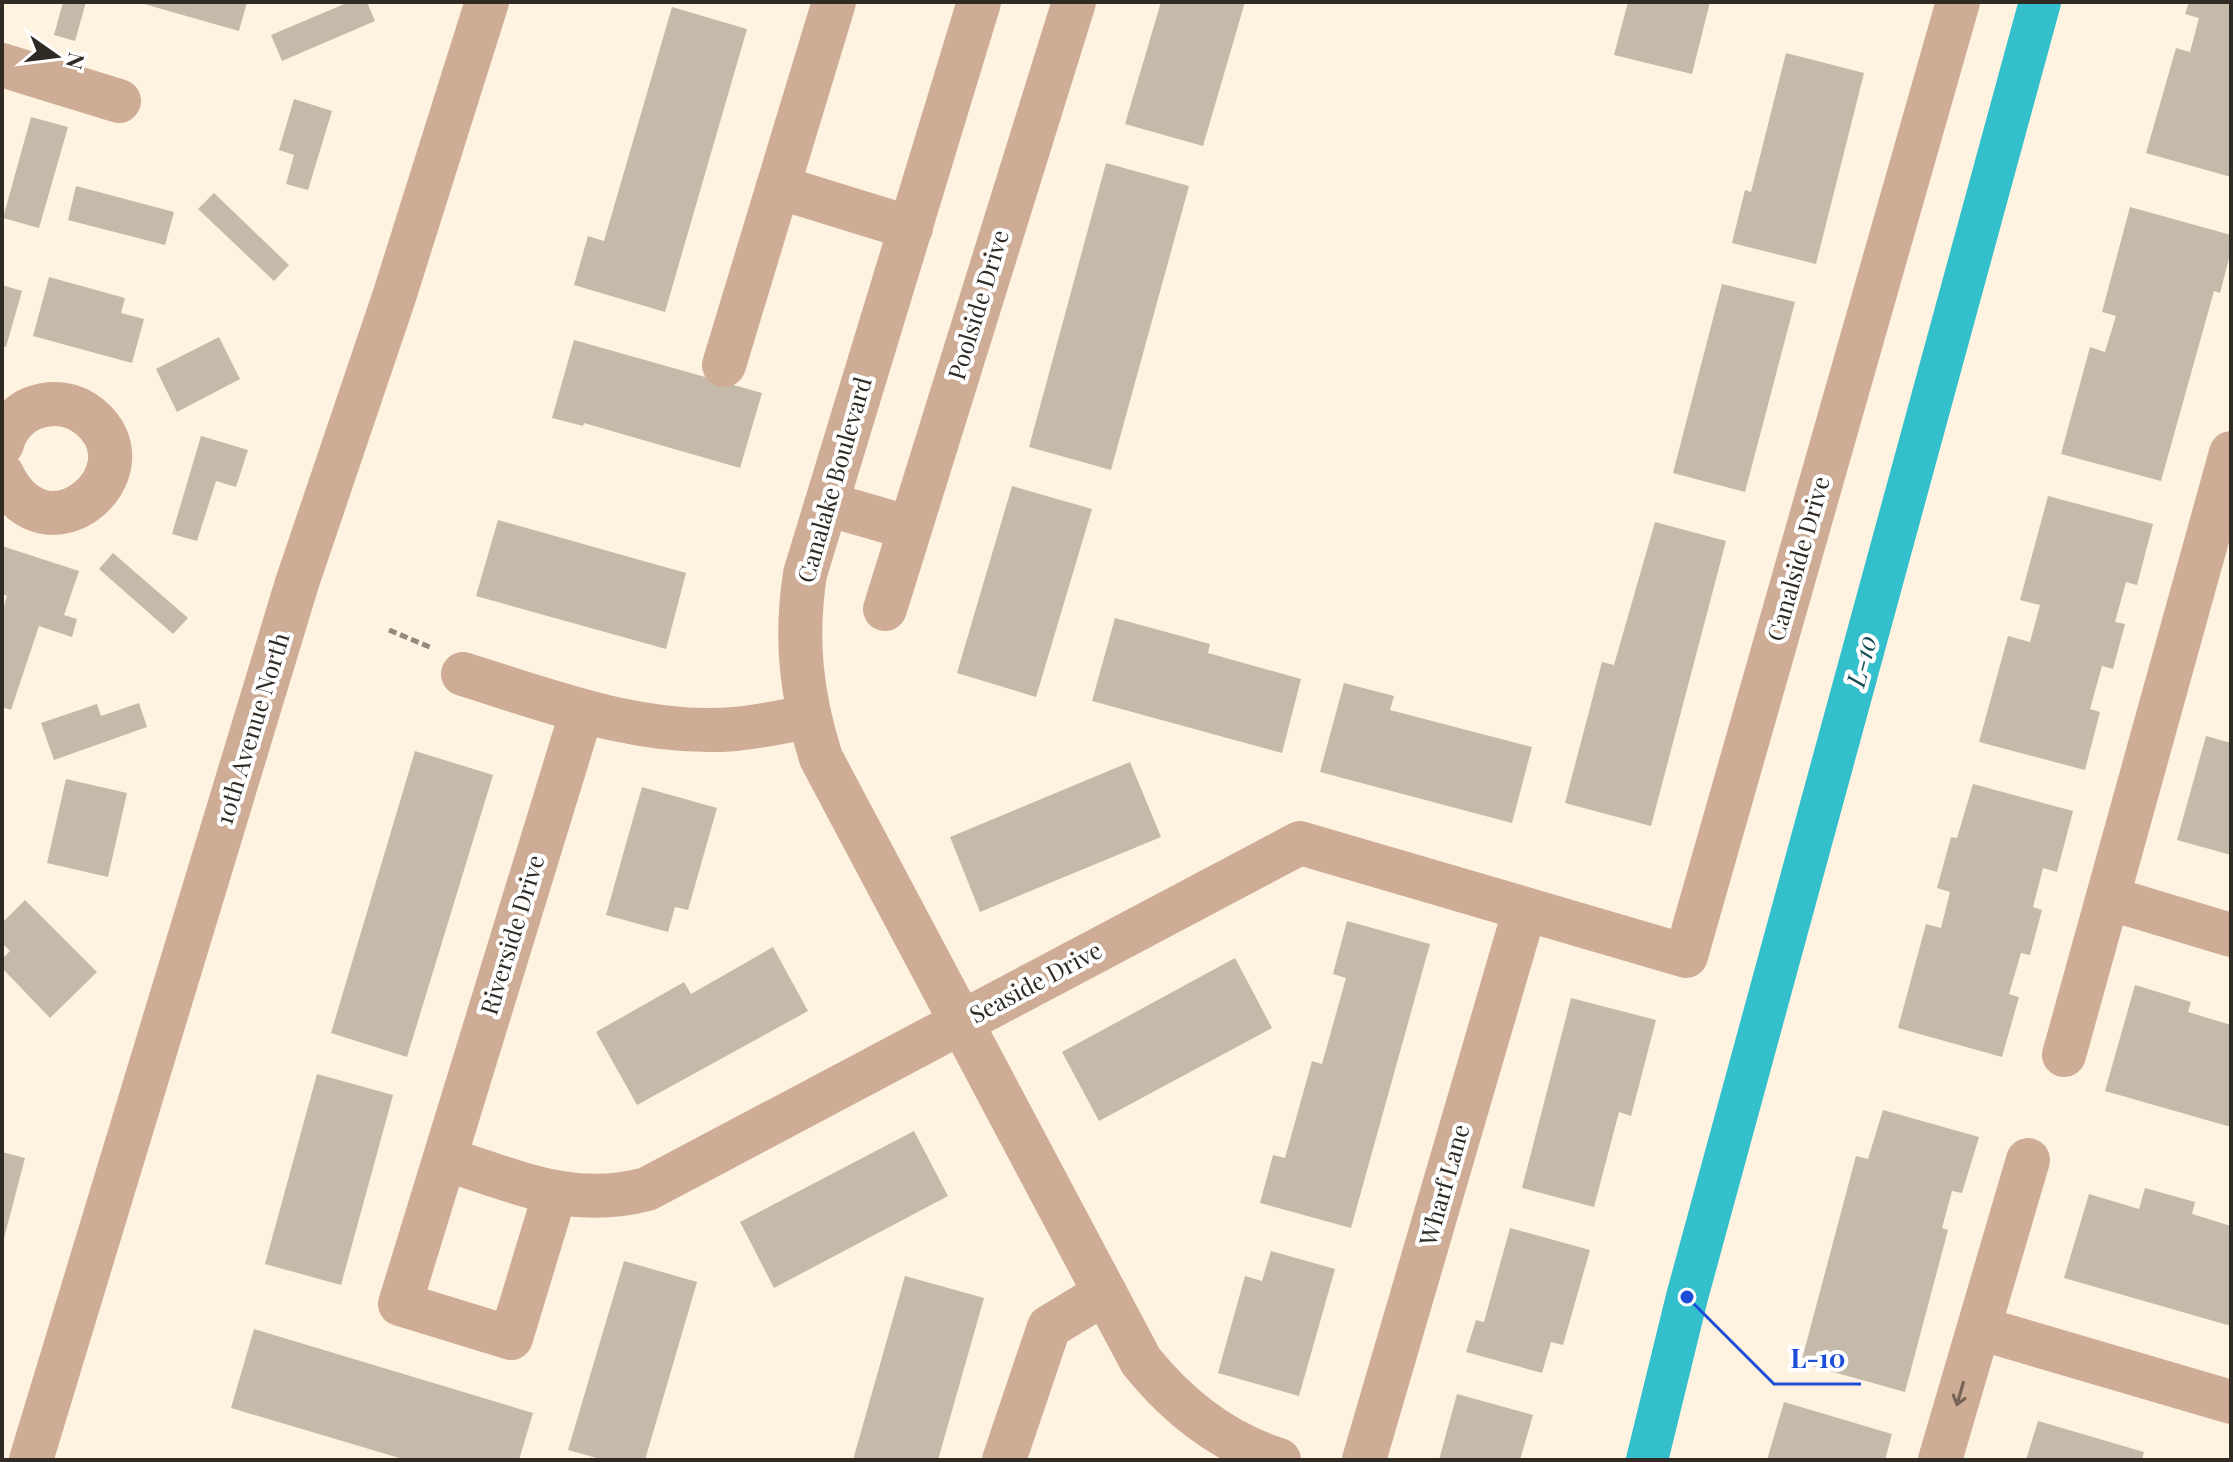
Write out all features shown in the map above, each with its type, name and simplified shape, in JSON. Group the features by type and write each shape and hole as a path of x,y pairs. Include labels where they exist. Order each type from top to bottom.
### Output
{"street":[{"name":"10th Avenue North","path":"32,1454 297,583 394,297 487,2"},
{"path":"724,365 834,2"},
{"name":"Canalake Boulevard","path":"979,2 805,574 800,607 800,673 808,717 821,758 1105,1293"},
{"name":"Poolside Drive","path":"885,609 1074,2"},
{"name":"Canalside Drive","path":"1525,909 1686,956 1958,2"},
{"path":"2,65 119,101"},
{"path":"778,187 911,228"},
{"path":"2,440 13,422 27,410 45,404 63,404 81,409 96,421 106,437 109,456 108,473 100,489 88,502 63,512 37,510 21,502 2,474"},
{"path":"2064,1055 2230,457"},
{"path":"827,504 910,528"},
{"path":"463,674 582,711 642,725 735,729 808,717"},
{"name":"Riverside Drive","path":"555,1193 511,1338 400,1304 582,711"},
{"name":"Seaside Drive","path":"555,1193 601,1198 647,1189 1300,843 1525,909"},
{"path":"2108,898 2231,935"},
{"name":"Wharf Lane","path":"1364,1460 1525,909"},
{"path":"445,1159 555,1193"},
{"path":"1940,1460 2028,1160"},
{"path":"1004,1460 1049,1327 1105,1293 1141,1361 1182,1406 1232,1441 1279,1460"},
{"path":"1979,1328 2231,1402"}],"building":[{"path":"63,2 86,2 75,41 54,35"},
{"path":"137,2 247,2 239,31"},
{"path":"349,2 367,2 375,21 282,61 271,35"},
{"path":"1161,2 1245,2 1203,146 1125,124"},
{"path":"1628,2 1710,2 1692,74 1614,55"},
{"path":"2189,2 2231,2 2231,177 2146,153 2176,48 2190,52 2199,18 2185,14"},
{"path":"672,7 747,29 665,312 574,285 588,236 604,241"},
{"path":"1786,53 1864,73 1816,264 1732,243 1745,190 1751,192"},
{"path":"294,99 332,111 308,190 286,184 294,155 279,150"},
{"path":"31,117 68,127 39,228 3,218"},
{"path":"1106,163 1189,186 1111,470 1029,447"},
{"path":"76,186 174,212 165,245 68,220"},
{"path":"214,193 289,265 274,281 198,209"},
{"path":"2130,207 2231,235 2231,251 2220,293 2214,291 2161,481 2061,454 2090,347 2105,352 2116,316 2102,312"},
{"path":"49,277 125,298 121,313 144,319 132,363 33,336"},
{"path":"1722,284 1795,302 1745,492 1673,473"},
{"path":"2,285 22,291 6,347 2,346"},
{"path":"219,337 240,379 177,412 156,369"},
{"path":"574,340 762,393 740,468 584,423 583,426 552,418"},
{"path":"201,436 248,450 236,487 216,481 197,541 172,534"},
{"path":"1012,486 1092,509 1036,697 957,673"},
{"path":"2048,496 2153,524 2137,585 2126,582 2115,622 2125,624 2113,669 2102,666 2090,709 2100,712 2085,770 1979,742 2008,636 2030,642 2040,605 2020,600"},
{"path":"498,520 686,573 666,649 476,596"},
{"path":"1655,522 1726,541 1651,826 1565,803 1602,662 1614,665"},
{"path":"2,546 79,571 64,615 77,619 72,637 39,626 11,710 2,707 2,612 7,596 2,594"},
{"path":"113,553 188,618 173,634 99,569"},
{"path":"1115,618 1210,644 1208,653 1301,679 1282,753 1092,701"},
{"path":"1344,683 1394,696 1390,710 1532,747 1512,823 1320,772"},
{"path":"139,703 147,727 54,760 41,723 97,704 101,716"},
{"path":"2206,736 2231,743 2231,855 2177,840"},
{"path":"415,751 493,775 407,1057 331,1033"},
{"path":"1130,762 1161,837 980,912 950,837"},
{"path":"66,779 127,793 108,877 47,863"},
{"path":"1973,784 2073,811 2057,872 2043,868 2033,907 2042,910 2030,955 2021,953 2009,994 2019,997 2002,1057 1898,1028 1926,924 1941,928 1950,892 1937,888 1951,837 1957,838"},
{"path":"642,787 717,808 688,910 675,907 668,932 606,915"},
{"path":"25,900 97,972 50,1018 2,968 2,959 10,951 2,943 2,923"},
{"path":"1347,921 1430,944 1351,1228 1260,1203 1273,1155 1285,1158 1312,1061 1322,1064 1346,978 1333,974"},
{"path":"773,947 808,1011 637,1105 596,1032 684,982 691,994"},
{"path":"1235,958 1272,1028 1099,1121 1062,1052"},
{"path":"2135,985 2191,1002 2188,1012 2231,1025 2231,1127 2105,1091"},
{"path":"1571,998 1656,1020 1631,1116 1619,1112 1594,1207 1522,1188"},
{"path":"317,1074 393,1095 341,1285 265,1264"},
{"path":"1883,1110 1979,1137 1962,1193 1952,1191 1942,1228 1948,1230 1905,1392 1801,1363 1856,1156 1868,1159"},
{"path":"914,1131 948,1196 774,1288 740,1222"},
{"path":"2,1152 25,1158 3,1242 2,1242"},
{"path":"2145,1188 2195,1202 2192,1214 2231,1226 2231,1326 2064,1278 2089,1194 2139,1209"},
{"path":"1510,1228 1590,1250 1563,1345 1551,1342 1542,1373 1466,1352 1476,1320 1484,1322"},
{"path":"1271,1251 1335,1269 1299,1396 1218,1373 1245,1276 1262,1281"},
{"path":"624,1261 697,1282 645,1460 604,1460 568,1450"},
{"path":"905,1276 984,1298 938,1460 853,1460"},
{"path":"254,1329 533,1413 519,1460 406,1460 231,1408"},
{"path":"1457,1394 1533,1415 1520,1460 1439,1460"},
{"path":"1784,1402 1892,1434 1885,1460 1767,1460"},
{"path":"2038,1421 2144,1452 2142,1460 2026,1460"}],"waterway":[{"name":"L-10","path":"1647,1460 1687,1297 2040,2"}],"place":[{"name":"L-10","path":"1687,1297"}]}
